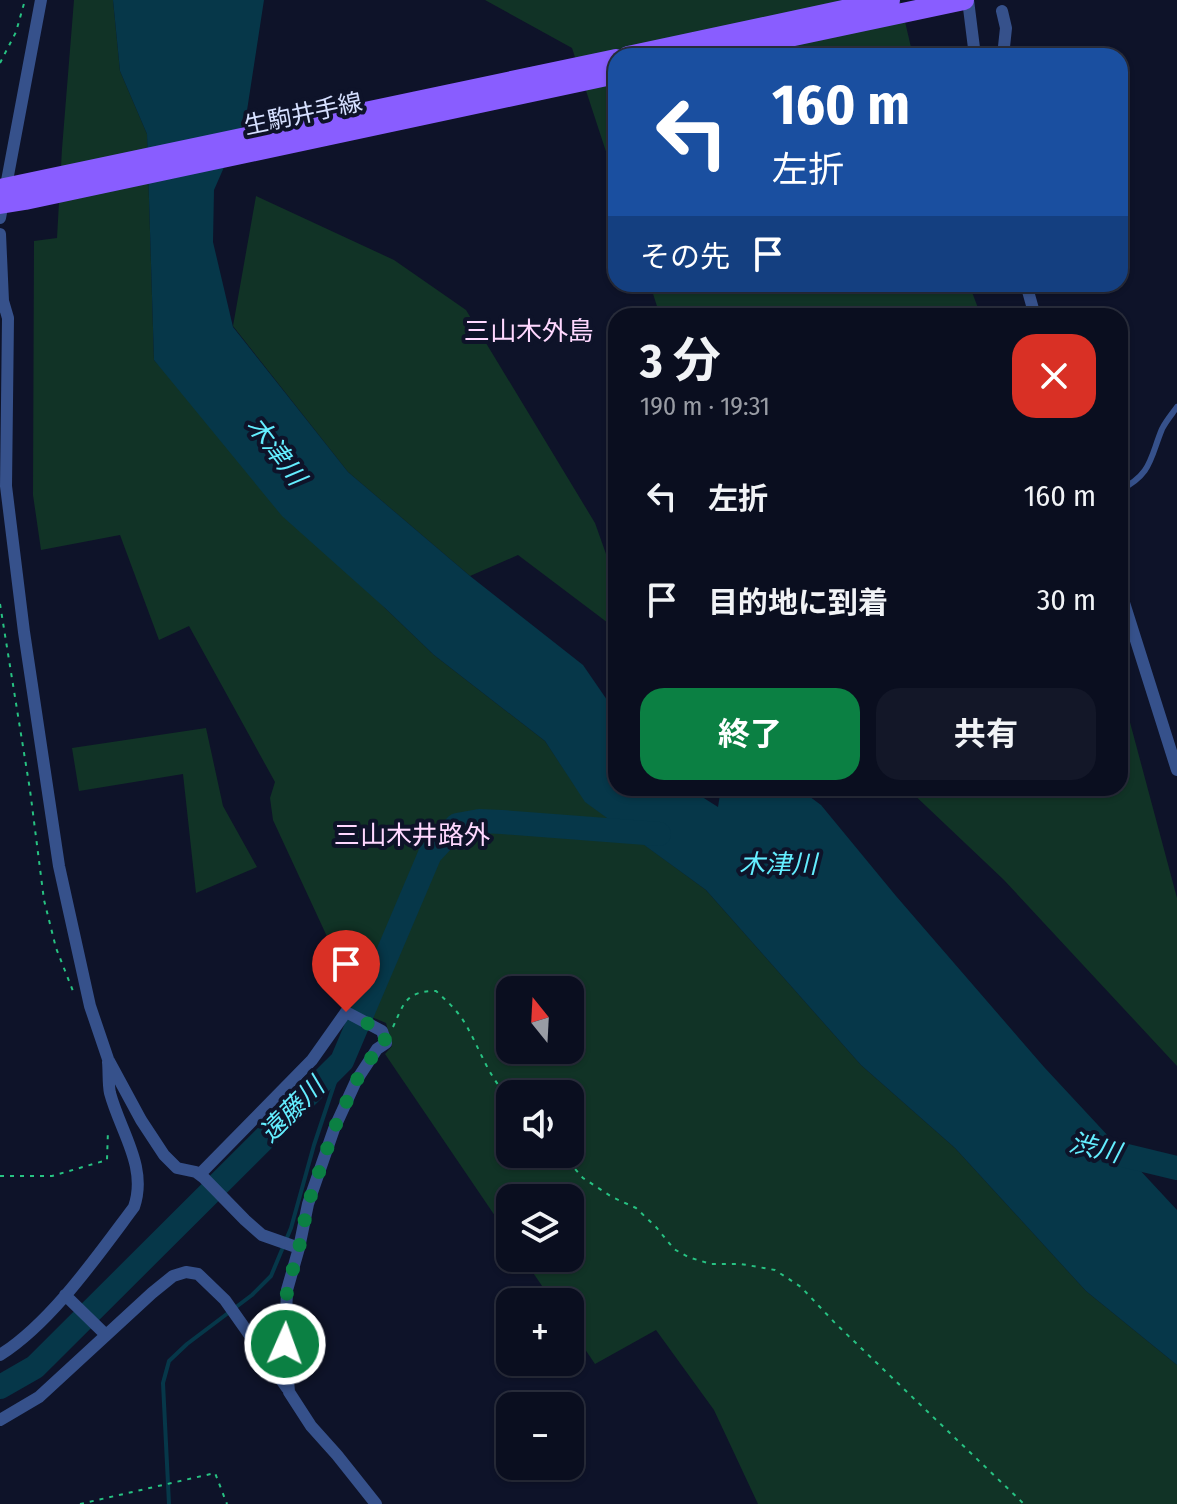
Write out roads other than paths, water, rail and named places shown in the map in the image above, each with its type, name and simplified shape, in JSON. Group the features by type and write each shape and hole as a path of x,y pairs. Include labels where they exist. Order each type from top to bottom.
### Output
{"main road":[{"path":"665,48 890,0"},
{"path":"737,48 959,1"},
{"name":"生駒井手線","path":"1,201 608,61"},
{"name":"生駒井手線","path":"26,193 608,76"}],"street":[{"path":"1,201 41,0"},
{"path":"959,1 973,48"},
{"path":"1002,11 1006,28 1004,48"},
{"path":"0,234 2,307 8,318 6,486"},
{"path":"0,460 59,866 90,1006 108,1059 141,1120 164,1155 177,1168 200,1174 262,1235 299,1248"},
{"path":"1128,615 1177,770"},
{"path":"200,1174 312,1060 346,1012 382,1031 386,1043 377,1049 356,1081 334,1129 308,1204 287,1290 285,1344 289,1392"},
{"path":"0,1355 69,1298 134,1207 138,1195 136,1165 109,1090 108,1059"},
{"path":"0,1420 39,1397 102,1332 173,1276 186,1272 198,1274 234,1311 311,1426 376,1504"},
{"path":"69,1298 102,1332"}],"lane":[{"path":"1128,485 1141,476 1150,463 1164,425 1177,407"}],"water":[{"name":"木津川","path":"113,0 264,0 246,117 214,190 213,242 233,327 348,472 470,576 583,665 608,701 608,796 701,796 718,807 720,796 809,796 821,805 1044,1067 1177,1210 1177,1365 1086,1291 955,1148 861,1065 706,890 585,802 545,741 434,655 282,516 154,360 147,134 120,71"}],"waterway":[{"name":"遠藤川","path":"0,1387 35,1367 342,1061 430,854 457,825 479,821 502,822 659,834"},
{"path":"169,1504 163,1383 169,1361 252,1295 271,1276 291,1228 342,1061"},
{"name":"渋川","path":"1098,1149 1177,1168"}],"district":[{"name":"三山木外島","path":"529,331"},
{"name":"三山木井路外","path":"412,835"}]}
